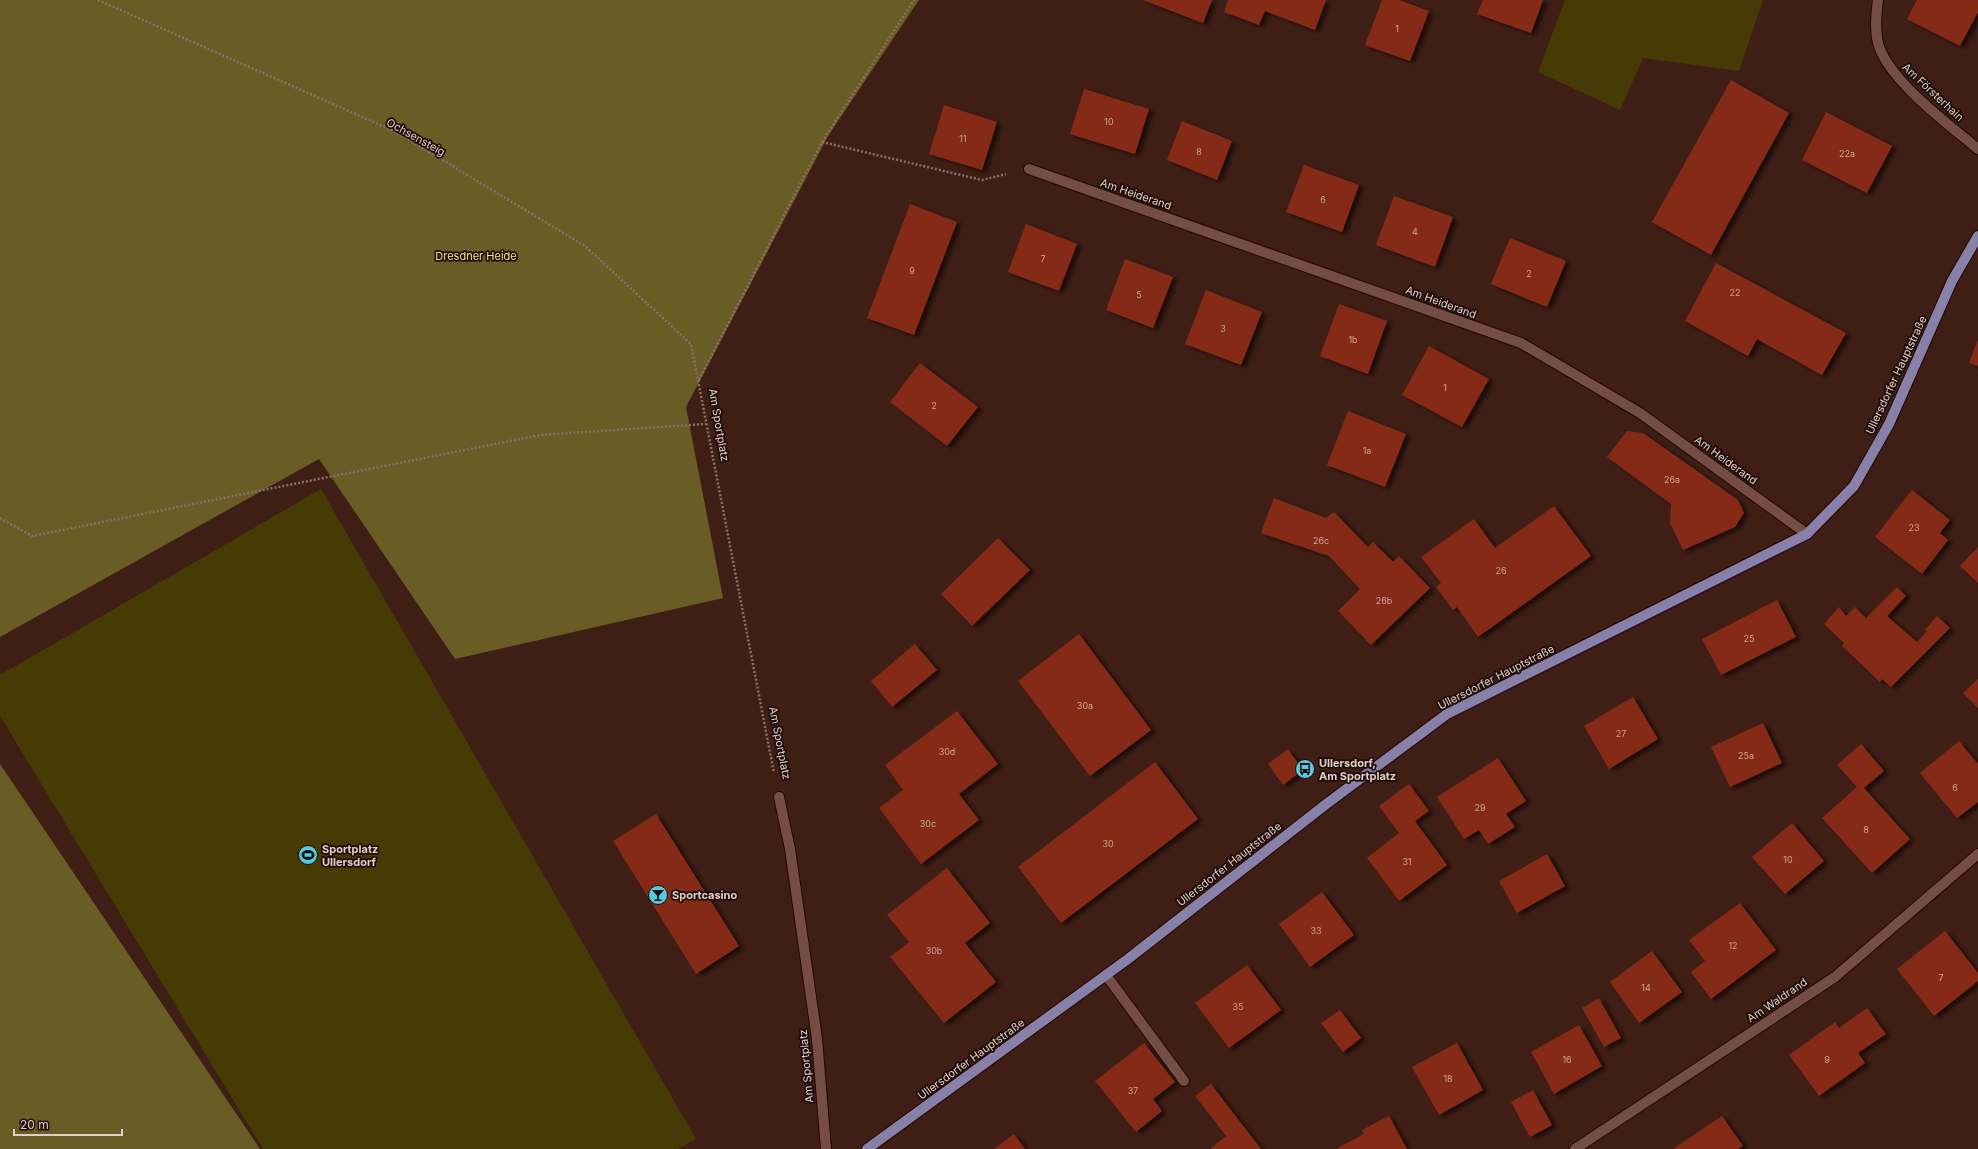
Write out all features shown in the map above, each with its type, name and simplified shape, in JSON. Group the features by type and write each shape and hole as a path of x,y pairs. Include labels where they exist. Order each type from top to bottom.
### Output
{"main road":[{"name":"Ullersdorfer Hauptstraße","path":"867,1149 1106,975 1325,805 1447,714 1807,534 1854,486 1889,424 1952,281 1978,236"}],"street":[{"name":"Am Försterhain","path":"1878,0 1876,18 1880,48 1895,75 1978,149"},
{"name":"Am Heiderand","path":"1029,169 1521,344 1640,413 1807,534"},
{"name":"Am Sportplatz","path":"779,797 790,849 817,1039 826,1149"},
{"name":"Am Waldrand","path":"1575,1149 1834,976 1978,854"},
{"path":"1106,975 1184,1081"}],"path":[{"name":"Ochsensteig","path":"98,0 396,132 585,246 691,344"},
{"path":"699,380 822,142 914,0"},
{"path":"822,142 982,180 1029,169"},
{"name":"Am Sportplatz","path":"691,344 779,797"},
{"path":"0,518 32,536 540,435 706,424"}],"shaded area":[{"path":"1565,0 1763,0 1739,71 1643,58 1620,110 1538,72"},
{"name":"Sportplatz Ullersdorf","path":"321,489 696,1139 678,1149 263,1149 0,716 0,675"}],"green space":[{"name":"Dresdner Heide","path":"0,0 919,0 828,136 686,407 723,598 455,659 319,459 0,637"},
{"path":"0,764 260,1149 0,1149"}],"building":[{"path":"1143,0 1212,0 1203,23"},
{"path":"1228,0 1326,0 1315,30 1265,11 1259,25 1224,12"},
{"path":"1382,0 1399,0 1429,11 1410,61 1365,45"},
{"path":"1483,0 1543,0 1531,33 1477,14"},
{"path":"1917,0 1978,0 1978,12 1960,46 1907,19"},
{"path":"1731,80 1789,113 1711,255 1652,222"},
{"path":"1084,89 1149,109 1135,154 1070,134"},
{"path":"944,105 997,122 982,170 929,154"},
{"path":"1826,112 1892,146 1867,193 1802,160"},
{"path":"1182,121 1232,141 1217,180 1167,160"},
{"path":"1304,165 1359,185 1342,232 1286,212"},
{"path":"1394,196 1453,217 1435,267 1376,245"},
{"path":"910,204 957,222 914,335 867,318"},
{"path":"1026,224 1077,244 1059,291 1008,272"},
{"path":"1510,238 1566,261 1547,307 1491,284"},
{"path":"1125,259 1173,277 1153,328 1106,310"},
{"path":"1716,263 1846,333 1822,375 1757,339 1748,356 1685,321"},
{"path":"1206,290 1262,312 1241,365 1185,344"},
{"path":"1339,304 1387,321 1368,374 1320,356"},
{"path":"1978,340 1978,366 1969,363"},
{"path":"1429,346 1489,379 1462,427 1402,395"},
{"path":"920,363 978,407 947,446 890,402"},
{"path":"1348,411 1406,434 1385,487 1327,465"},
{"path":"1627,431 1643,433 1738,500 1744,513 1735,527 1683,550 1670,523 1671,504 1607,457"},
{"path":"1912,490 1950,520 1940,533 1948,540 1922,574 1875,537"},
{"path":"1274,498 1326,518 1334,512 1368,547 1373,542 1393,562 1399,556 1430,588 1371,645 1338,611 1360,589 1329,556 1261,533"},
{"path":"1554,506 1591,556 1478,637 1457,607 1453,610 1436,587 1441,583 1421,557 1474,519 1495,548"},
{"path":"998,538 1030,570 972,626 941,594"},
{"path":"1978,547 1978,583 1960,566"},
{"path":"1897,587 1906,596 1887,616 1917,642 1927,631 1925,630 1937,616 1950,628 1891,687 1882,679 1880,682 1842,646 1844,643 1824,624 1839,607 1846,616 1855,607 1866,618"},
{"path":"1777,600 1796,637 1721,675 1702,639"},
{"path":"1079,634 1151,730 1090,776 1018,681"},
{"path":"915,644 937,670 892,707 871,681"},
{"path":"1978,679 1978,708 1963,693"},
{"path":"1633,697 1658,739 1609,769 1584,726"},
{"path":"957,711 998,764 959,794 979,820 921,864 879,808 903,790 885,765"},
{"path":"1763,723 1782,763 1730,787 1711,747"},
{"path":"1959,741 1978,764 1978,802 1957,818 1920,773"},
{"path":"1861,744 1884,771 1864,788 1910,839 1872,873 1822,818 1857,787 1837,765"},
{"path":"1288,749 1303,770 1283,785 1268,764"},
{"path":"1498,758 1526,801 1506,814 1515,827 1488,844 1479,830 1464,839 1437,797"},
{"path":"1155,762 1198,819 1061,923 1018,867"},
{"path":"1409,784 1429,811 1415,821 1447,865 1399,901 1367,858 1399,833 1379,806"},
{"path":"656,814 739,946 696,974 613,841"},
{"path":"1792,823 1824,861 1785,894 1752,857"},
{"path":"1547,854 1565,886 1517,913 1499,881"},
{"path":"947,868 990,923 965,943 996,982 944,1023 890,957 909,942 887,915"},
{"path":"1322,892 1354,935 1310,967 1279,924"},
{"path":"1740,903 1776,950 1711,999 1691,972 1705,961 1689,940"},
{"path":"1945,931 1978,973 1978,981 1934,1016 1897,969"},
{"path":"1652,951 1682,992 1639,1023 1610,982"},
{"path":"1247,965 1281,1010 1229,1048 1195,1003"},
{"path":"1599,998 1621,1038 1604,1047 1582,1008"},
{"path":"1867,1008 1886,1034 1858,1053 1865,1063 1819,1096 1789,1055 1835,1022 1839,1028"},
{"path":"1340,1010 1361,1038 1343,1052 1321,1023"},
{"path":"1579,1025 1602,1066 1554,1094 1531,1052"},
{"path":"1144,1043 1175,1082 1153,1099 1162,1111 1136,1132 1095,1081"},
{"path":"1457,1043 1483,1090 1439,1115 1412,1067"},
{"path":"1211,1084 1261,1149 1210,1149 1226,1136 1195,1096"},
{"path":"1533,1090 1552,1125 1530,1137 1511,1102"},
{"path":"1389,1116 1407,1149 1336,1149 1364,1134 1362,1130"},
{"path":"1722,1116 1743,1146 1738,1149 1673,1149"},
{"path":"1014,1134 1025,1149 994,1149"}],"place":[{"name":"Ullersdorf, Am Sportplatz","path":"1305,769"},
{"name":"Sportplatz Ullersdorf","path":"308,855"},
{"name":"Sportcasino","path":"658,895"}]}
